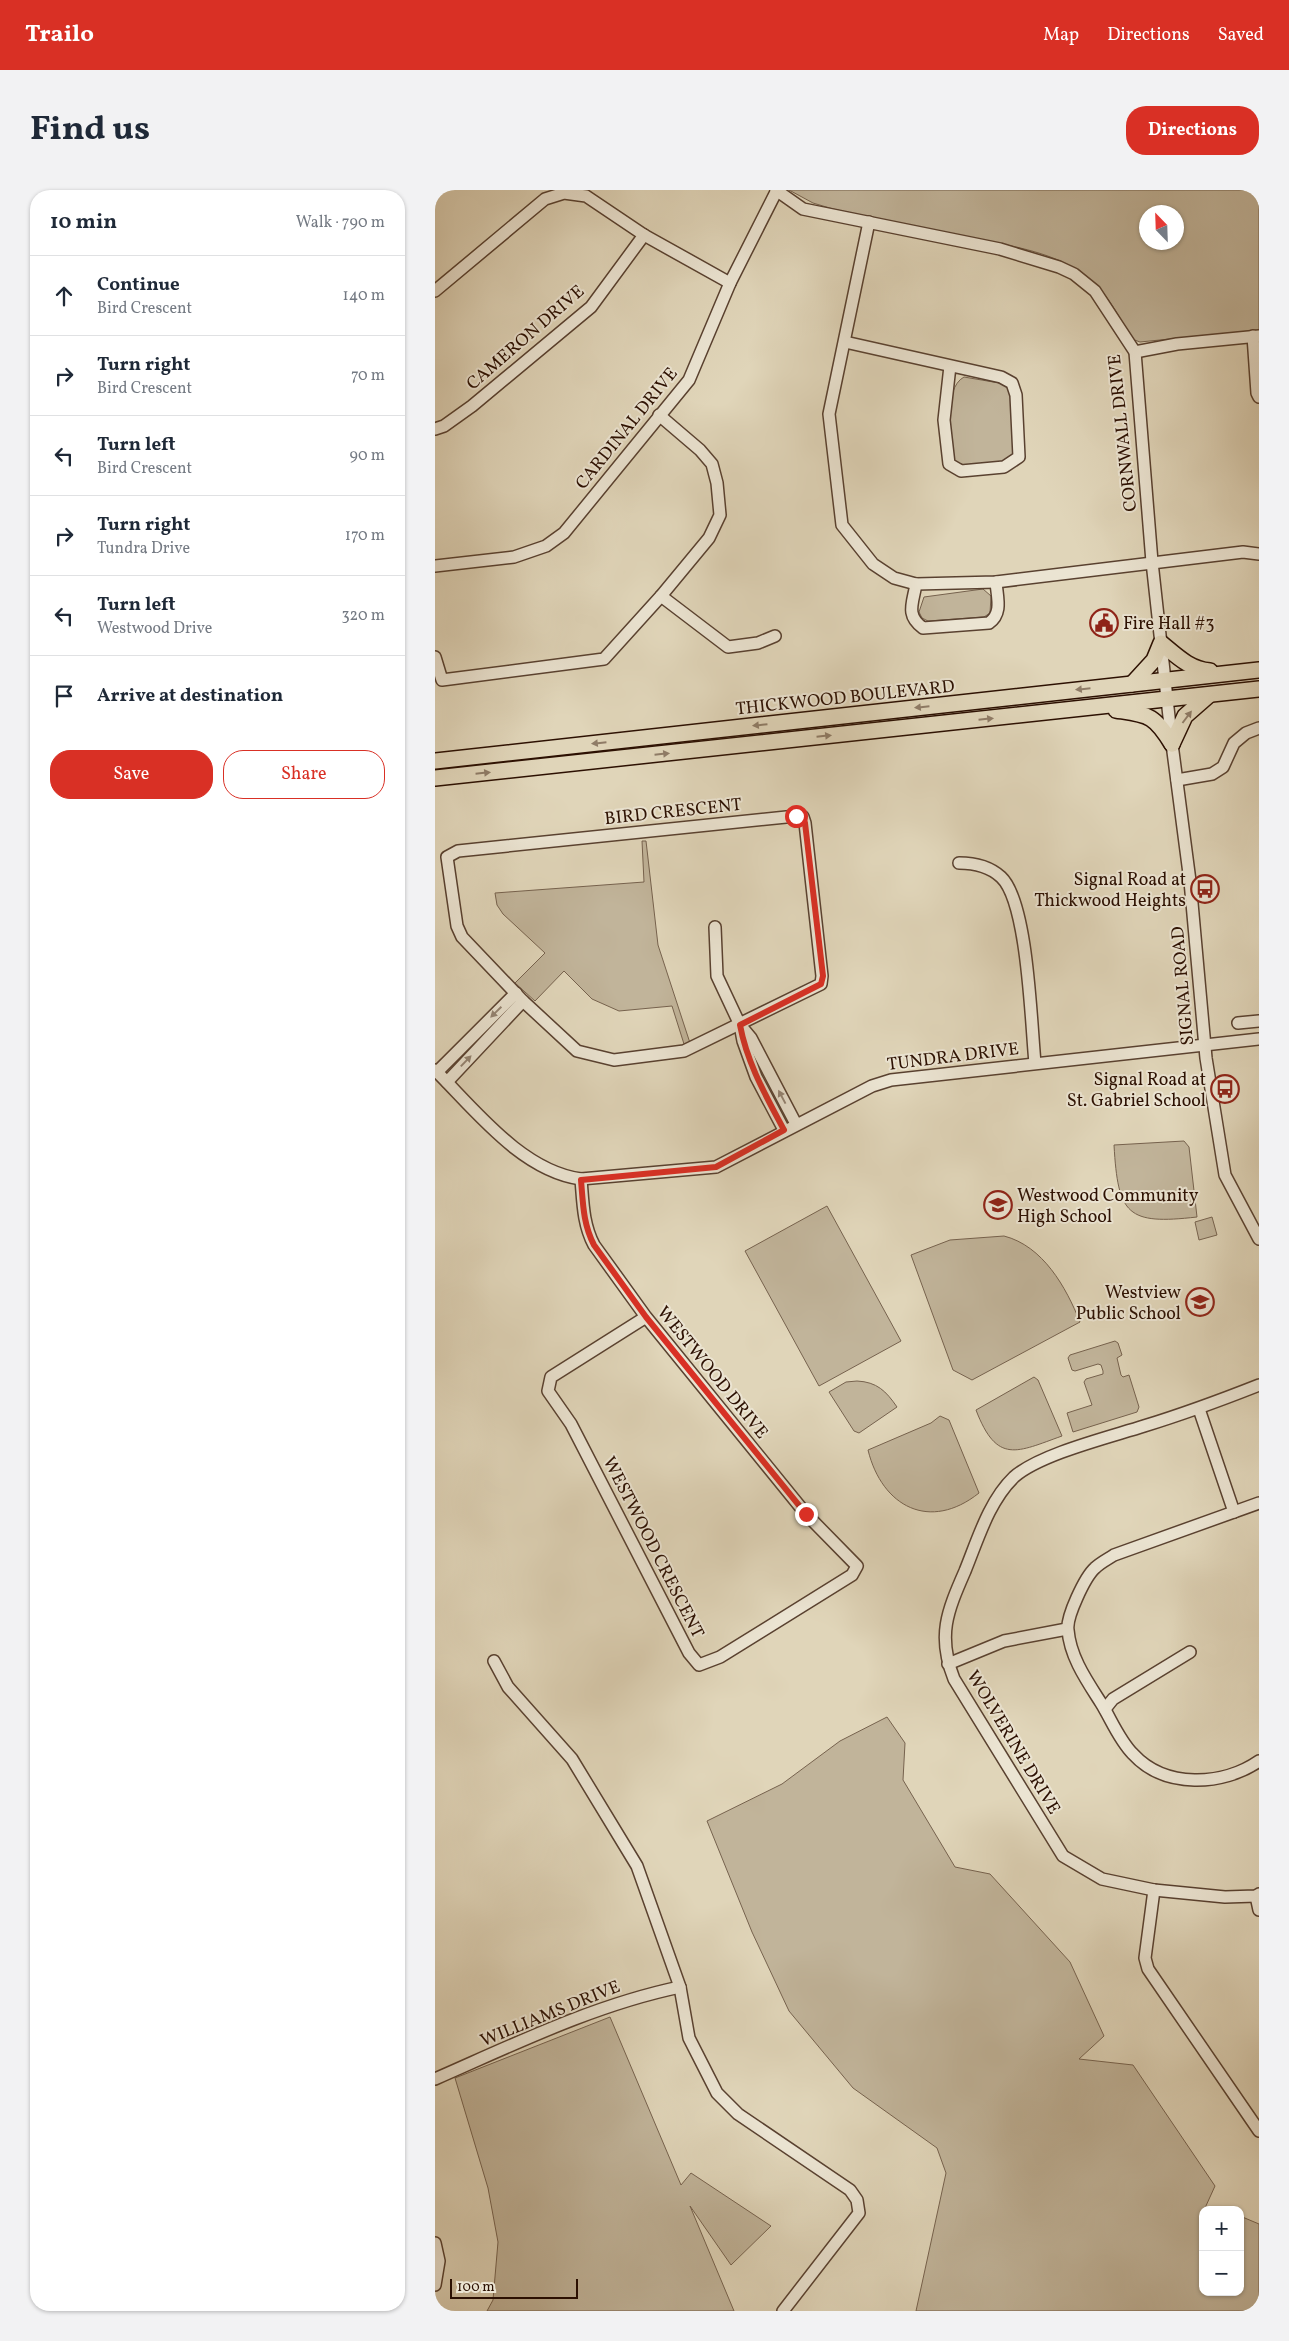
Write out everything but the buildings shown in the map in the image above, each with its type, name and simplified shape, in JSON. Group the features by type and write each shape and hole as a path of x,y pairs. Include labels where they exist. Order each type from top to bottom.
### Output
{"main road":[{"path":"1132,684 1154,660 1161,643 1183,662 1197,670 1226,674"},
{"name":"THICKWOOD BOULEVARD","path":"435,761 1259,670"},
{"name":"THICKWOOD BOULEVARD","path":"435,778 1259,689"},
{"path":"1172,744 1185,716 1209,695"},
{"path":"1097,707 1147,715 1161,725 1172,744"}],"street":[{"name":"CORNWALL DRIVE","path":"776,190 803,209 1000,249 1074,274 1095,291 1135,352 1152,562 1167,699"},
{"name":"CARDINAL DRIVE","path":"435,566 514,557 546,546 564,533 689,380 730,283 776,190"},
{"path":"435,291 545,199 564,194 586,196 644,235 730,283"},
{"path":"869,222 829,414 842,525 873,564 894,578 916,584 996,582 1243,552 1259,554"},
{"name":"CAMERON DRIVE","path":"435,429 444,426 472,406 591,307 644,235"},
{"path":"1135,352 1177,344 1256,336 1257,393 1259,397"},
{"path":"845,342 1001,377 1012,383 1016,395 1019,457 1004,468 961,471 949,464 944,420 950,366"},
{"path":"435,657 442,680 603,659 661,596 709,538 719,515 717,483 712,464 700,450 659,415"},
{"path":"916,584 911,613 915,622 923,628 989,623 996,618 999,610 996,582"},
{"path":"661,596 728,647 758,643 775,636"},
{"name":"SIGNAL ROAD","path":"1167,699 1190,880 1205,1045 1225,1175 1259,1239"},
{"path":"1177,780 1212,774 1223,767 1235,744 1246,732 1259,728"},
{"name":"BIRD CRESCENT","path":"796,816 803,817 823,976 821,984 740,1025 684,1051 614,1060 577,1052 462,937 457,926 447,857 458,851 796,816"},
{"path":"959,863 977,863 1001,876 1011,889 1021,920 1035,1063"},
{"path":"715,927 717,976 740,1025 743,1041 756,1077 784,1130"},
{"path":"436,1071 476,1031 520,997"},
{"path":"447,1082 486,1041 520,997"},
{"path":"1239,1023 1259,1021"},
{"path":"740,1025 751,1038 796,1124"},
{"path":"476,1031 486,1041"},
{"name":"TUNDRA DRIVE","path":"436,1071 521,1154 563,1177 581,1180 716,1167 784,1130 872,1086 891,1080 1259,1039"},
{"path":"756,1077 768,1071"},
{"name":"WESTWOOD DRIVE","path":"581,1180 584,1218 588,1233 646,1317 806,1514 857,1566"},
{"name":"WESTWOOD CRESCENT","path":"646,1317 551,1377 549,1391 571,1424 689,1653 699,1665 720,1657 852,1575 857,1566"},
{"name":"WOLVERINE DRIVE","path":"1257,1895 1225,1897 1154,1890 1102,1879 1063,1856 954,1679 948,1664 944,1628 952,1600 993,1505 1014,1477 1032,1466 1065,1451 1199,1409 1259,1385"},
{"path":"1199,1409 1234,1512"},
{"path":"1259,1503 1114,1555 1094,1569 1072,1610 1067,1629 1079,1668 1133,1755 1167,1776 1197,1781 1221,1779 1244,1771 1259,1761"},
{"path":"948,1664 1004,1641 1067,1629"},
{"path":"1105,1709 1113,1699 1190,1652"},
{"path":"494,1661 508,1687 572,1759 637,1866 680,1987 689,2038 717,2093 737,2114 849,2190 857,2200 859,2213 785,2310"},
{"path":"1154,1890 1145,1958 1148,1969 1259,2131"},
{"path":"1257,1895 1259,1910"},
{"name":"WILLIAMS DRIVE","path":"435,2079 577,2017 644,1994 680,1987"},
{"path":"435,2243 439,2261 435,2285"}],"shaded area":[{"path":"789,190 1259,190 1259,330 1140,342 1132,339 1110,302 1088,277 1053,258 1010,246 833,209 813,203"},
{"path":"964,377 1005,384 1012,389 1015,455 1006,463 961,466 954,462 950,429 950,404 957,383"},
{"path":"983,589 991,596 990,613 984,617 928,621 922,618 919,612 924,597"},
{"path":"642,841 646,841 658,945 690,1043 684,1044 672,1006 619,1011 592,999 564,971 535,1001 515,983 545,953 503,914 497,905 495,893 644,882"},
{"path":"1184,1141 1189,1147 1197,1217 1155,1219 1141,1216 1131,1210 1124,1201 1119,1187 1114,1145"},
{"path":"827,1206 901,1341 819,1386 745,1251"},
{"path":"1212,1217 1217,1235 1199,1240 1195,1222"},
{"path":"1004,1236 1018,1241 1041,1258 1068,1295 1080,1322 972,1380 953,1370 911,1255 950,1240"},
{"path":"1115,1341 1118,1343 1122,1355 1117,1358 1121,1375 1123,1377 1129,1375 1139,1407 1137,1412 1073,1432 1067,1413 1092,1405 1084,1382 1086,1379 1103,1374 1103,1371 1101,1365 1098,1364 1075,1371 1072,1370 1068,1358 1070,1355"},
{"path":"1034,1377 1038,1380 1062,1436 1021,1449 1010,1450 1001,1447 992,1440 976,1410"},
{"path":"857,1381 876,1385 889,1396 897,1407 859,1433 854,1431 829,1392 846,1382"},
{"path":"940,1416 949,1420 979,1493 961,1505 943,1511 926,1512 910,1508 896,1499 884,1486 875,1470 868,1450 931,1423"},
{"path":"887,1717 905,1743 903,1780 955,1867 990,1874 1070,1962 1104,2036 1079,2059 1133,2065 1215,2186 1206,2206 1199,2206 1199,2296 1244,2296 1244,2218 1259,2224 1259,2311 916,2311 946,2173 937,2148 853,2088 789,2011 752,1932 707,1821 782,1784 840,1741"},
{"path":"610,2017 681,2185 691,2173 771,2226 731,2265 690,2206 734,2311 487,2311 493,2300 498,2242 488,2188 455,2078"}],"place":[{"name":"Fire Hall #3","path":"1104,623"},
{"name":"Signal Road at Thickwood Heights","path":"1205,889"},
{"name":"Signal Road at St. Gabriel School","path":"1225,1089"},
{"name":"Westwood Community High School","path":"998,1205"},
{"name":"Westview Public School","path":"1200,1302"}],"route":[{"path":"796,816 803,817 805,823 823,976 821,984 817,988 740,1025 743,1041 756,1077 784,1130 716,1167 581,1180 584,1218 594,1245 646,1317 806,1514"}]}
